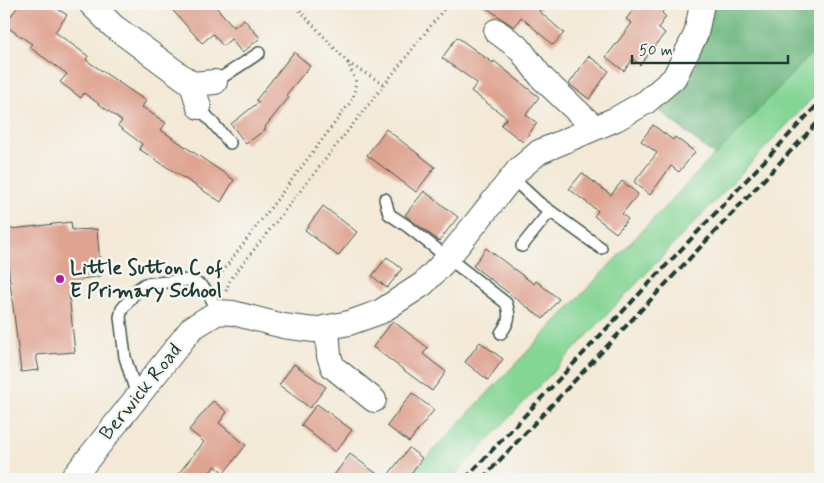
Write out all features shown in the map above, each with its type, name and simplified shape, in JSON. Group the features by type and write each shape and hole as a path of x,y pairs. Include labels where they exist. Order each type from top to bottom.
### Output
{"street":[{"path":"91,4 113,26 192,84 199,107"},
{"path":"218,312 233,313 283,326 314,330 349,323 380,312 423,284 448,259 518,170 539,152 616,119 646,102 674,78 696,34 702,4"},
{"path":"496,31 519,48 542,78 595,128"},
{"path":"192,84 216,82"},
{"name":"Berwick Road","path":"72,479 192,328 218,312"},
{"path":"327,327 330,356 334,367 374,400"}],"lane":[{"path":"216,82 259,52"},
{"path":"199,107 230,143"},
{"path":"512,178 550,211 601,248"},
{"path":"385,199 389,214 506,303 510,312 507,324 501,333"},
{"path":"522,246 550,211"},
{"path":"137,397 125,357 120,317 122,309 138,289 145,284 188,280 200,285 208,292 218,312"}],"path":[{"path":"294,4 348,63 384,84"},
{"path":"218,312 230,280 448,4"},
{"path":"218,312 215,281 353,99 356,82 348,63"}],"green space":[{"path":"712,4 820,4 820,44 715,156 660,111 697,65"},
{"path":"820,44 820,90 451,479 406,479"}],"building":[{"path":"20,4 50,4 67,15 55,32 88,56 86,60 146,101 142,107 166,123 161,130 234,180 221,202 139,149 142,144 118,126 122,121 84,93 81,98 60,82 67,74 29,47 32,44 4,25"},
{"path":"167,4 213,4 234,27 244,19 260,38 242,53 231,39 223,46 213,34 202,43"},
{"path":"481,4 544,4 539,11 564,33 553,45 521,17 514,27"},
{"path":"638,4 669,4 662,13 666,17 658,28 665,33 640,65 633,59 624,71 606,57 632,23 626,19"},
{"path":"457,37 493,63 494,61 539,97 526,115 537,123 523,142 501,125 507,118 471,91 477,83 442,58"},
{"path":"294,52 310,66 286,95 289,97 265,127 266,129 246,144 231,124 259,102 256,100"},
{"path":"589,56 609,71 589,99 569,84"},
{"path":"653,125 673,140 675,137 695,152 679,172 671,166 650,195 634,182 657,153 641,141"},
{"path":"386,129 435,167 416,192 367,155"},
{"path":"582,173 611,195 622,181 638,194 622,214 628,219 616,233 594,216 598,211 569,189"},
{"path":"424,191 458,217 439,241 405,215"},
{"path":"323,206 357,232 338,256 305,230"},
{"path":"71,222 72,230 97,229 101,276 82,279 69,294 75,352 36,355 39,370 21,372 7,257 4,258 4,230"},
{"path":"486,248 534,284 536,281 559,299 543,319 473,266"},
{"path":"387,257 402,269 387,288 372,276"},
{"path":"393,321 428,348 423,354 446,372 432,391 373,347"},
{"path":"480,342 503,359 488,380 465,362"},
{"path":"294,364 326,387 310,408 279,385"},
{"path":"412,393 434,410 409,442 387,426"},
{"path":"213,401 227,412 219,423 246,445 224,473 215,466 204,479 174,479 204,442 189,430"},
{"path":"317,404 352,430 335,452 301,425"},
{"path":"409,448 422,458 407,479 385,479"},
{"path":"350,454 384,479 331,479"}],"railway":[{"path":"465,479 820,102"},
{"path":"482,479 820,120"}],"place":[{"name":"Little Sutton C of E Primary School","path":"60,279"}]}
